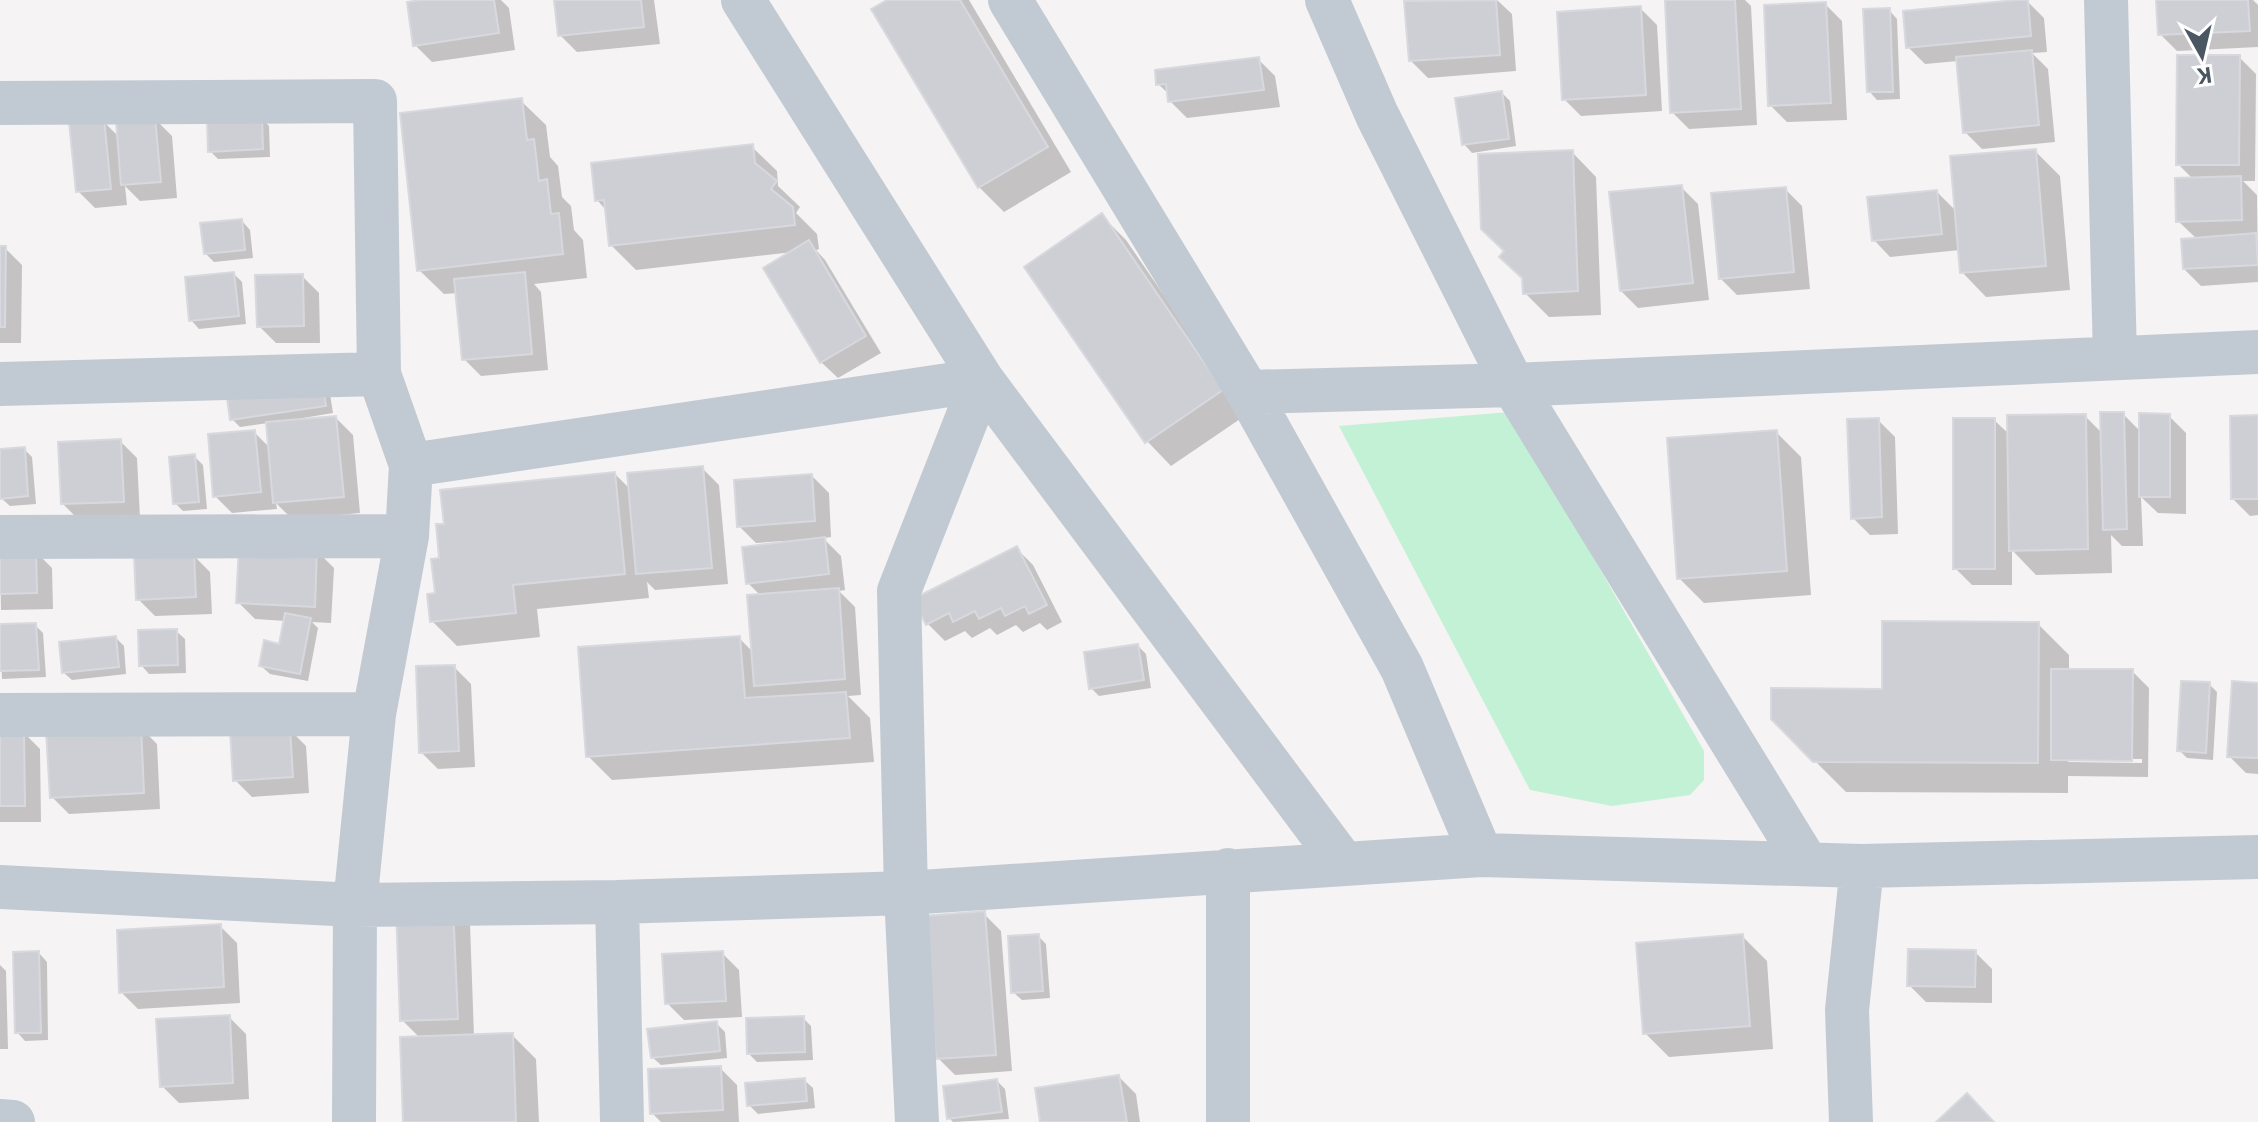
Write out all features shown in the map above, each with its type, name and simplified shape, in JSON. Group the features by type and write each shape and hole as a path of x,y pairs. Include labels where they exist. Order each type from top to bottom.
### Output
{"street":[{"path":"743,0 982,380 1343,863"},
{"path":"1010,0 1248,392 1402,668 1481,855"},
{"path":"1327,0 1377,115 1513,385 1807,864"},
{"path":"2106,0 2115,358"},
{"path":"0,103 375,101 379,374 411,465 407,536 374,714 355,905 354,1122"},
{"path":"1248,392 1513,385 2258,352"},
{"path":"0,384 379,374"},
{"path":"411,465 982,380"},
{"path":"917,1122 906,893 899,591 982,380"},
{"path":"0,537 407,536"},
{"path":"0,715 374,714"},
{"path":"0,887 355,905 617,902 906,893 1481,855 1862,866 2258,857"},
{"path":"1851,1122 1847,1010 1862,866"},
{"path":"1228,870 1228,1122"},
{"path":"617,902 622,1122"},
{"path":"0,1121 13,1122"}],"green space":[{"path":"1510,412 1704,751 1704,780 1690,795 1612,806 1530,790 1339,426"}],"building":[{"path":"494,0 499,33 413,46 407,2"},
{"path":"554,0 641,0 644,27 558,36"},
{"path":"887,0 960,0 1048,147 978,188 871,9"},
{"path":"1496,0 1500,55 1409,61 1404,1"},
{"path":"1665,0 1735,0 1741,109 1670,113"},
{"path":"2028,0 2031,36 1906,48 1903,11"},
{"path":"2156,0 2248,0 2250,31 2158,35"},
{"path":"1826,2 1831,103 1768,106 1764,5"},
{"path":"1641,6 1646,95 1562,100 1557,12"},
{"path":"1890,8 1893,92 1867,92 1863,9"},
{"path":"2032,50 2039,125 1963,133 1956,57"},
{"path":"2177,55 2240,55 2239,165 2176,165"},
{"path":"1259,57 1264,90 1168,102 1166,84 1156,85 1155,70"},
{"path":"1502,91 1509,139 1462,145 1455,98"},
{"path":"522,98 527,140 534,139 539,181 547,179 551,214 559,213 563,254 417,271 400,113"},
{"path":"262,116 263,149 208,152 207,118"},
{"path":"155,117 161,182 121,185 116,121"},
{"path":"104,118 111,189 76,192 69,122"},
{"path":"753,144 755,163 777,181 771,189 793,207 795,225 609,246 604,200 595,201 591,163"},
{"path":"2036,149 2046,266 1960,273 1950,156"},
{"path":"1573,150 1578,291 1523,294 1522,278 1499,257 1504,251 1481,229 1478,154"},
{"path":"2241,176 2242,220 2176,222 2175,178"},
{"path":"1682,185 1693,283 1620,291 1609,192"},
{"path":"1786,187 1794,272 1719,279 1711,193"},
{"path":"1937,190 1942,234 1872,241 1867,197"},
{"path":"1102,213 1223,390 1145,443 1024,267"},
{"path":"242,219 245,250 204,254 200,223"},
{"path":"2256,233 2258,265 2183,269 2181,239"},
{"path":"809,240 866,336 820,363 763,268"},
{"path":"0,246 6,246 5,327 0,327"},
{"path":"234,272 239,316 189,321 185,277"},
{"path":"525,272 532,354 462,360 454,279"},
{"path":"303,274 304,326 257,327 255,275"},
{"path":"323,384 326,406 230,420 227,398"},
{"path":"2100,412 2124,412 2127,529 2103,530"},
{"path":"2139,413 2170,414 2170,497 2139,497"},
{"path":"2086,414 2088,549 2009,551 2007,415"},
{"path":"2258,415 2258,499 2231,499 2230,416"},
{"path":"336,416 344,497 273,503 266,422"},
{"path":"1879,418 1882,517 1851,519 1847,419"},
{"path":"1953,418 1995,418 1995,569 1953,569"},
{"path":"255,430 261,492 213,497 208,434"},
{"path":"1777,430 1787,571 1677,579 1667,438"},
{"path":"121,439 124,502 61,504 58,442"},
{"path":"25,447 28,496 0,499 0,449"},
{"path":"195,454 199,502 173,504 169,457"},
{"path":"703,466 712,568 636,574 627,473"},
{"path":"615,472 625,574 513,585 516,613 430,622 427,594 435,593 431,559 439,558 436,524 444,524 440,490"},
{"path":"812,474 815,521 737,527 734,480"},
{"path":"825,537 829,574 746,584 742,547"},
{"path":"239,546 317,549 315,607 236,603"},
{"path":"1017,546 1047,605 1029,614 1025,606 1005,616 1001,608 979,619 975,611 953,622 949,613 926,625 913,599"},
{"path":"36,549 37,593 0,594 0,550"},
{"path":"194,553 196,597 136,600 134,556"},
{"path":"839,588 845,679 754,686 747,595"},
{"path":"285,613 311,618 300,674 259,666 264,640 279,644"},
{"path":"1882,621 2039,622 2038,763 1813,762 1771,719 1771,688 1882,689"},
{"path":"36,623 39,670 0,671 0,624"},
{"path":"177,629 178,665 139,666 138,630"},
{"path":"116,636 119,667 62,673 59,642"},
{"path":"740,636 745,698 846,692 850,738 586,757 578,647"},
{"path":"1138,644 1144,680 1089,689 1084,652"},
{"path":"455,665 459,751 419,753 416,666"},
{"path":"2051,669 2133,669 2132,761 2051,760"},
{"path":"2181,681 2210,682 2206,753 2177,751"},
{"path":"2232,681 2258,683 2258,758 2227,757"},
{"path":"141,725 144,793 50,798 46,730"},
{"path":"290,727 293,777 233,781 230,731"},
{"path":"0,730 24,730 25,806 0,806"},
{"path":"453,905 458,1019 400,1021 396,907"},
{"path":"985,911 996,1055 936,1059 924,916"},
{"path":"221,924 224,987 119,993 117,930"},
{"path":"1039,934 1043,991 1011,993 1008,936"},
{"path":"1743,934 1750,1026 1643,1034 1636,943"},
{"path":"1908,949 1976,950 1975,987 1907,986"},
{"path":"39,951 41,1033 15,1033 13,952"},
{"path":"723,951 726,1001 665,1004 662,954"},
{"path":"230,1015 233,1083 160,1087 156,1019"},
{"path":"804,1016 805,1052 747,1054 746,1018"},
{"path":"717,1021 720,1051 651,1058 647,1029"},
{"path":"513,1033 516,1122 403,1122 400,1037"},
{"path":"721,1066 723,1110 650,1114 648,1069"},
{"path":"1119,1075 1127,1122 1040,1122 1035,1088"},
{"path":"805,1078 807,1101 747,1106 745,1083"},
{"path":"997,1079 1002,1112 947,1119 943,1086"},
{"path":"1967,1093 1994,1122 1936,1122"}]}
